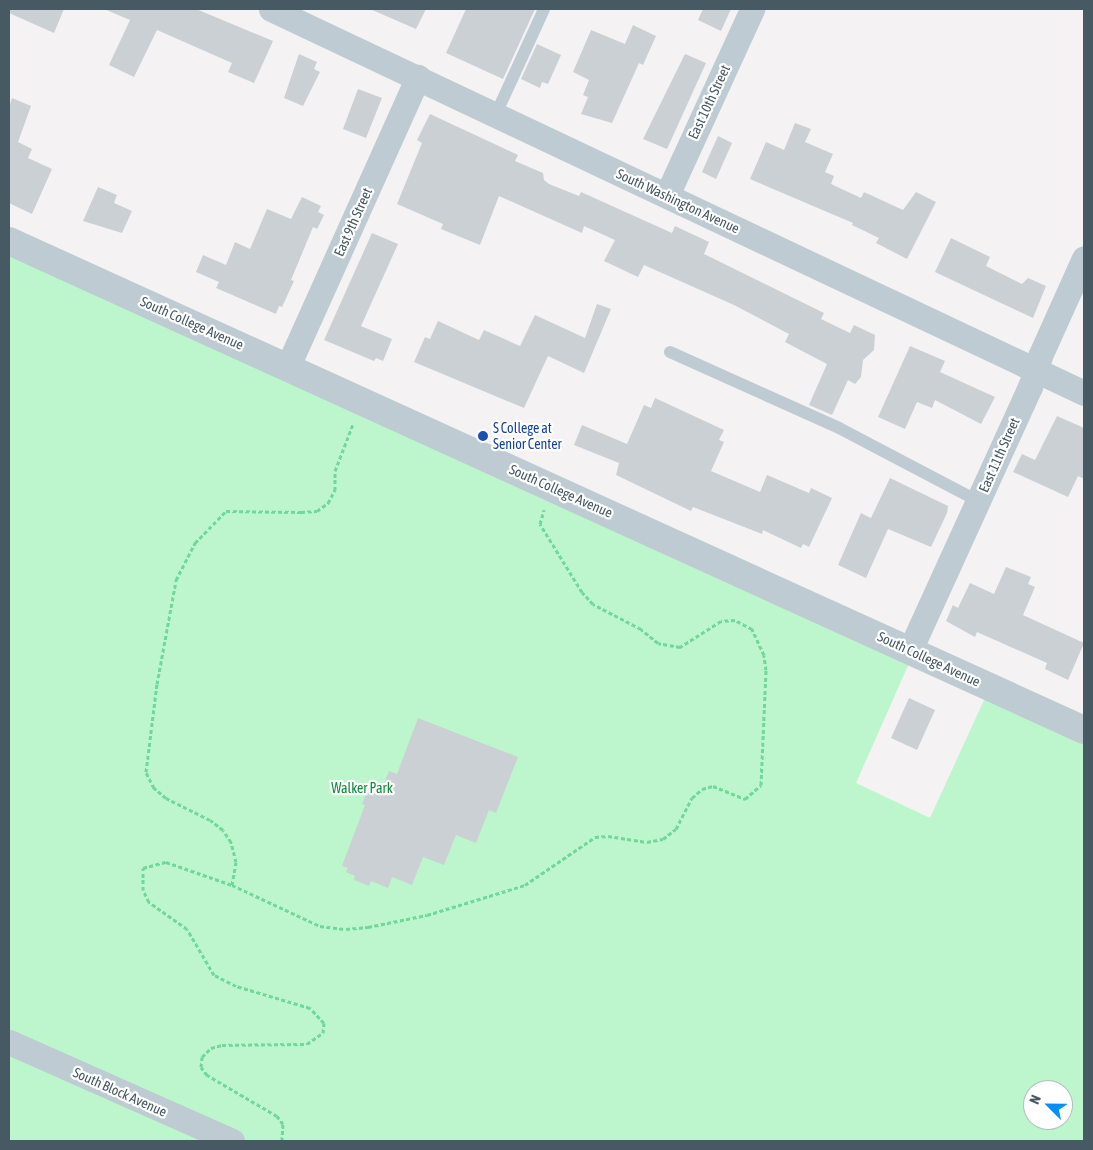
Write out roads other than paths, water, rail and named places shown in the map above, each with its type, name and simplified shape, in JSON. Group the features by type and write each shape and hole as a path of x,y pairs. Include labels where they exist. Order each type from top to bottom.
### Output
{"street":[{"name":"South Washington Avenue","path":"272,9 1084,393"},
{"name":"East 10th Street","path":"667,195 752,9"},
{"name":"East 9th Street","path":"288,366 418,77"},
{"name":"South College Avenue","path":"9,241 288,366 1084,730"},
{"name":"East 11th Street","path":"910,650 978,501 1084,258"},
{"name":"South Block Avenue","path":"9,1042 232,1141"}],"lane":[{"path":"496,114 544,9"},
{"path":"670,352 839,428 978,501"}],"place":[{"name":"S College at Senior Center","path":"483,436"}],"park label":[{"name":"Walker Park","path":"362,788"}]}
